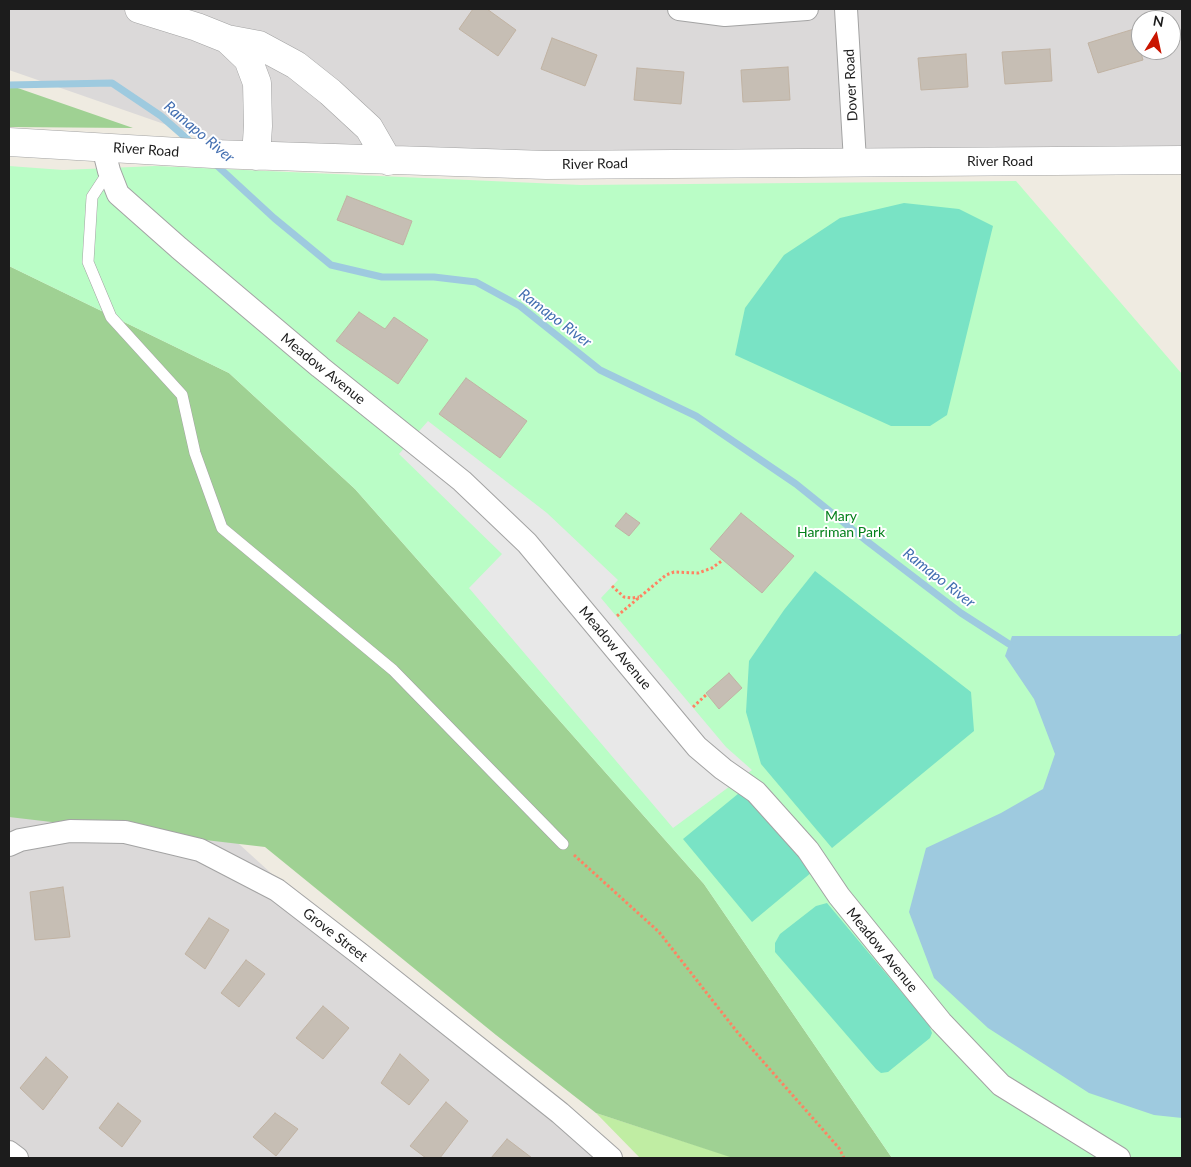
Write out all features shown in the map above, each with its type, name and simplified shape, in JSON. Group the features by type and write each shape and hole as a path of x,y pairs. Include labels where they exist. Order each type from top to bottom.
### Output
{"street":[{"path":"139,9 197,27 227,39 259,45 296,65 330,92 369,128 388,161"},
{"path":"679,9 725,15 807,9"},
{"name":"Dover Road","path":"846,9 855,162"},
{"path":"227,39 248,60 257,83 258,126 256,156"},
{"name":"River Road","path":"9,142 106,159 132,149 388,161 546,164 1182,160"},
{"name":"Meadow Avenue","path":"106,159 118,194 320,367 462,481 526,543 697,747 723,769 756,792 808,850 839,896 941,1022 1001,1085 1119,1158"},
{"name":"Grove Street","path":"9,844 20,840 70,831 125,832 200,850 276,890 360,954 552,1107 611,1158"},
{"path":"9,1152 17,1158"}],"lane":[{"path":"106,159 92,197 88,262 111,317 182,395 195,453 222,528 394,670 563,844"}],"path":[{"path":"616,617 666,575 674,572 698,573 712,568 723,560"},
{"path":"612,586 624,597 641,596"},
{"path":"693,708 707,694"},
{"path":"563,844 659,932 738,1033 838,1148 844,1158"}],"shaded area":[{"path":"9,9 1182,9 1182,160 256,156 9,70"},
{"path":"428,421 547,513 618,580 601,598 726,747 752,770 673,828 469,588 502,554 399,454"},
{"path":"9,635 360,954 611,1158 9,1158"}],"green space":[{"path":"9,85 133,128 9,127"},
{"name":"Mary Harriman Park","path":"9,166 63,170 155,166 581,185 1016,181 1182,374 1182,1158 892,1158 704,884 355,489 229,373 9,266"},
{"path":"904,203 959,209 993,226 947,415 930,426 891,426 735,355 745,308 784,255 840,218"},
{"path":"9,266 229,373 355,489 704,884 892,1158 733,1158 596,1113 496,1035 265,847 9,817"},
{"path":"815,571 971,692 974,731 832,848 761,764 746,712 749,661 784,610"},
{"path":"744,789 812,872 752,922 683,839"},
{"path":"827,903 929,1025 932,1033 930,1038 888,1072 881,1073 876,1069 775,952 775,943 780,934 816,906"},
{"path":"596,1113 732,1157 733,1158 640,1158"}],"water":[{"path":"1182,633 1182,1118 1154,1115 1089,1093 988,1028 934,978 909,912 926,848 1001,813 1043,789 1055,754 1034,699 1005,656 1012,636 1177,636"}],"building":[{"path":"473,9 487,9 516,30 498,56 459,29"},
{"path":"1131,30 1131,60 1143,60 1098,73 1088,43"},
{"path":"552,38 597,55 585,86 541,69"},
{"path":"1050,49 1052,81 1005,84 1002,52"},
{"path":"966,54 968,87 921,90 918,58"},
{"path":"788,67 790,100 743,102 741,70"},
{"path":"637,68 684,72 681,104 634,100"},
{"path":"347,196 412,221 403,245 337,220"},
{"path":"359,312 385,329 394,317 428,340 398,384 336,341"},
{"path":"466,378 527,421 500,458 439,414"},
{"path":"626,513 640,523 629,536 615,526"},
{"path":"741,513 794,556 762,593 710,549"},
{"path":"729,673 742,688 719,709 706,693"},
{"path":"63,887 70,937 35,940 30,892"},
{"path":"209,918 229,930 205,969 185,954"},
{"path":"246,960 265,974 239,1007 221,993"},
{"path":"323,1006 349,1028 323,1059 296,1038"},
{"path":"400,1054 429,1080 409,1105 381,1083"},
{"path":"46,1057 68,1077 43,1110 20,1088"},
{"path":"446,1102 468,1121 440,1158 426,1158 410,1146"},
{"path":"118,1103 141,1121 122,1147 99,1128"},
{"path":"275,1113 298,1129 276,1156 253,1137"},
{"path":"507,1139 532,1158 491,1158"}],"waterway":[{"name":"Ramapo River","path":"9,85 112,83 161,116 193,144"},
{"name":"Ramapo River","path":"212,161 274,218 331,265 382,277 434,277 476,282 520,306 600,370 696,416 796,484 961,613 1009,644"}]}
